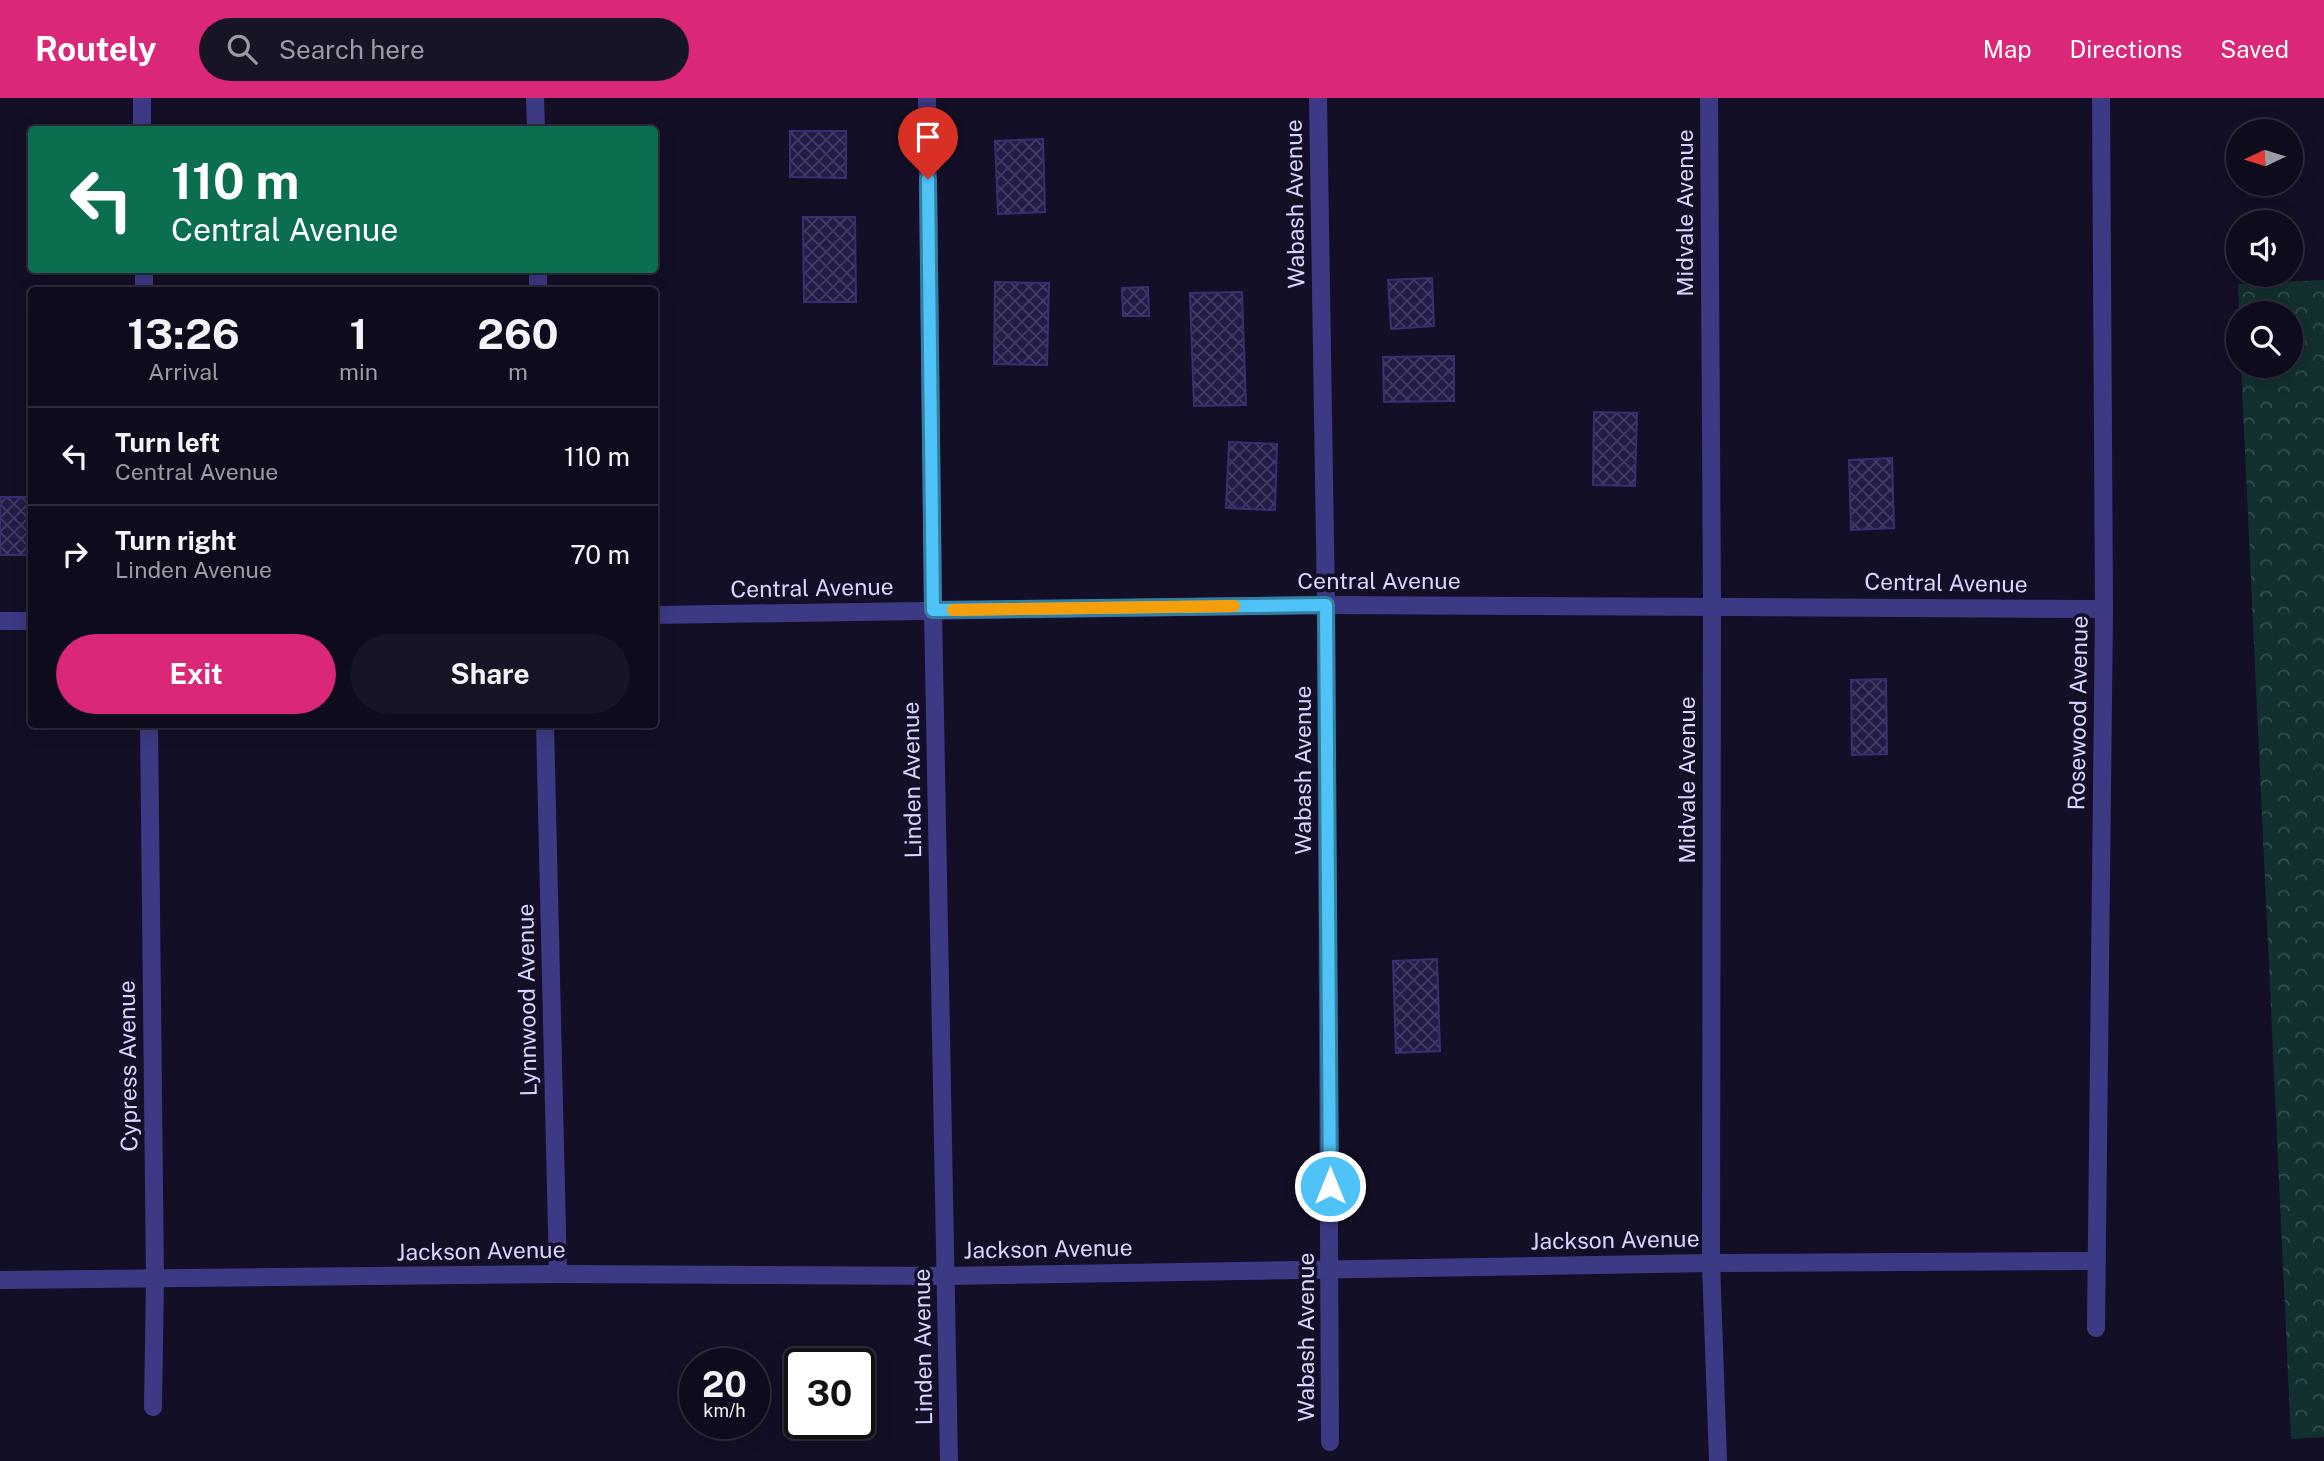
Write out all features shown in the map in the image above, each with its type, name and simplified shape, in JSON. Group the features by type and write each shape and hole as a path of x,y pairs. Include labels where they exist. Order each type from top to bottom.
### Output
{"street":[{"path":"142,98 142,126"},
{"path":"535,98 536,126"},
{"name":"Linden Avenue","path":"927,98 933,610 949,1461"},
{"name":"Wabash Avenue","path":"1318,98 1326,605 1330,1443"},
{"name":"Midvale Avenue","path":"1709,98 1712,605 1711,1263 1718,1461"},
{"name":"Rosewood Avenue","path":"2096,1328 2104,609 2101,98"},
{"name":"Central Avenue","path":"658,614 1326,605 2104,609"},
{"path":"0,621 28,621"},
{"name":"Cypress Avenue","path":"149,728 155,1279 153,1407"},
{"name":"Lynnwood Avenue","path":"545,728 558,1274"},
{"name":"Jackson Avenue","path":"0,1280 558,1274 946,1276 1711,1263 2096,1261"}],"green space":[{"path":"2324,280 2324,1437 2291,1439 2242,378 2303,378 2303,301 2239,301 2238,287 2303,287 2303,281"}],"building":[{"path":"790,131 846,131 846,178 790,177"},
{"path":"1043,139 1045,212 998,214 995,141"},
{"path":"803,217 855,217 856,302 804,302"},
{"path":"1432,278 1434,326 1391,329 1388,280"},
{"path":"995,282 1049,283 1047,365 994,364"},
{"path":"1148,287 1149,316 1123,316 1122,288"},
{"path":"1242,292 1246,405 1194,406 1190,293"},
{"path":"1454,356 1454,401 1384,402 1383,357"},
{"path":"1594,412 1637,413 1635,486 1593,485"},
{"path":"1229,442 1277,444 1275,510 1226,508"},
{"path":"1892,458 1894,528 1851,530 1849,460"},
{"path":"0,497 28,497 28,555 0,555"},
{"path":"1886,679 1887,754 1852,755 1851,680"},
{"path":"1437,959 1440,1051 1396,1053 1393,961"}],"slow traffic":[{"path":"953,610 1234,606"}],"route":[{"path":"928,179 933,610 1326,605 1330,1186"}]}
